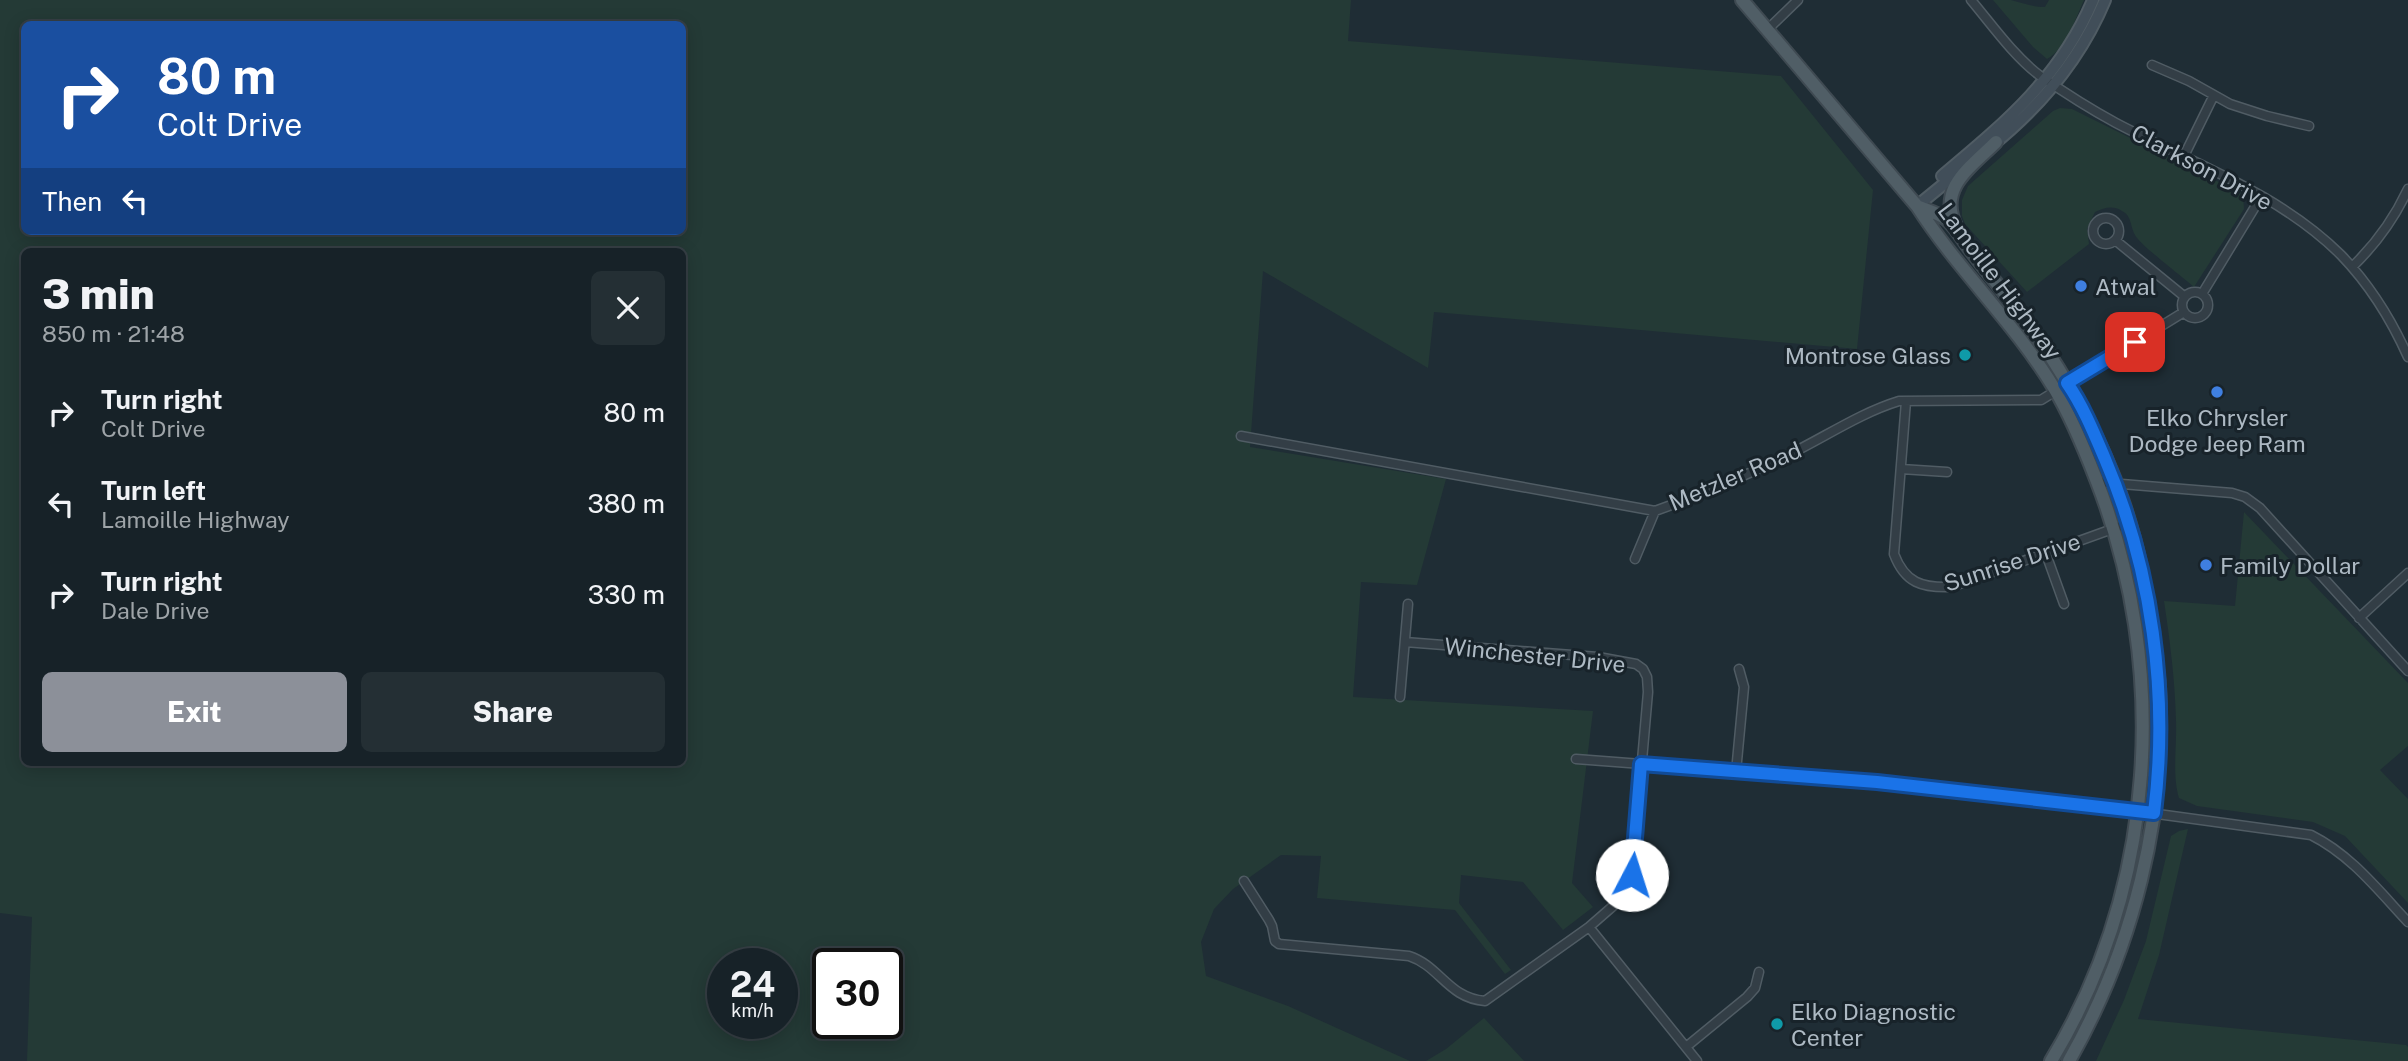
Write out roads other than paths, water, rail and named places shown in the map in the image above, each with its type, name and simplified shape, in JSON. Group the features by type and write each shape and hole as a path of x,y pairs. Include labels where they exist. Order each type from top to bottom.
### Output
{"main road":[{"name":"Lamoille Highway","path":"1742,0 1914,203 2001,312 2055,390 2084,449 2114,529 2134,608 2143,685 2144,734 2138,811 2118,909 2099,964 2080,1008 2051,1061"},
{"path":"1914,203 1996,142 2032,111 2051,82 2093,0"},
{"path":"1914,203 2051,82 2088,37 2105,0"},
{"path":"1986,270 1958,230 1951,214 1950,203 1956,184 1996,142"},
{"name":"Lamoille Highway","path":"1914,203 1946,219 2017,308 2067,383 2095,434 2116,483 2129,523 2147,599 2158,685 2160,745 2154,813 2137,897 2120,949 2096,1010 2069,1061"}],"street":[{"path":"1767,30 1798,0"},
{"name":"Clarkson Drive","path":"1971,0 2020,57 2051,82 2114,122 2261,197 2318,234 2352,267 2373,294 2398,334 2408,357"},
{"path":"2152,65 2189,81 2213,97 2267,116 2309,126"},
{"path":"2184,156 2213,97"},
{"path":"2352,267 2380,237 2407,194"},
{"path":"2202,294 2261,197"},
{"path":"2115,240 2185,297"},
{"path":"2195,292 2202,294 2208,305 2205,313 2194,317 2184,312 2182,304 2185,297 2195,292"},
{"name":"Metzler Road","path":"1241,436 1655,511 1787,456 1877,410 1906,401 2041,400 2184,312"},
{"name":"Sunrise Drive","path":"1906,401 1894,555 1907,576 1918,584 1951,587 2129,523"},
{"path":"1901,469 1947,472"},
{"path":"2097,482 2232,493 2245,497 2260,508 2408,671"},
{"path":"1635,559 1655,511"},
{"path":"2046,554 2064,604"},
{"path":"2359,618 2408,572"},
{"path":"1401,697 1408,604"},
{"name":"Winchester Drive","path":"1244,881 1269,920 1275,941 1279,944 1409,956 1428,965 1451,989 1464,997 1486,1001 1589,927 1628,891 1632,875 1648,692 1647,677 1643,669 1636,664 1598,657 1405,642"},
{"path":"1737,772 1744,687 1739,669"},
{"path":"1576,759 1877,782 2138,811 2311,835 2339,851 2353,863 2408,922"},
{"path":"1589,927 1697,1061"},
{"path":"1686,1047 1747,998 1755,988 1759,972"}],"place":[{"name":"Atwal","path":"2081,286"},
{"name":"Montrose Glass","path":"1965,355"},
{"name":"Elko Chrysler Dodge Jeep Ram","path":"2217,392"},
{"name":"Family Dollar","path":"2206,565"},
{"name":"Elko Diagnostic Center","path":"1777,1024"}]}
